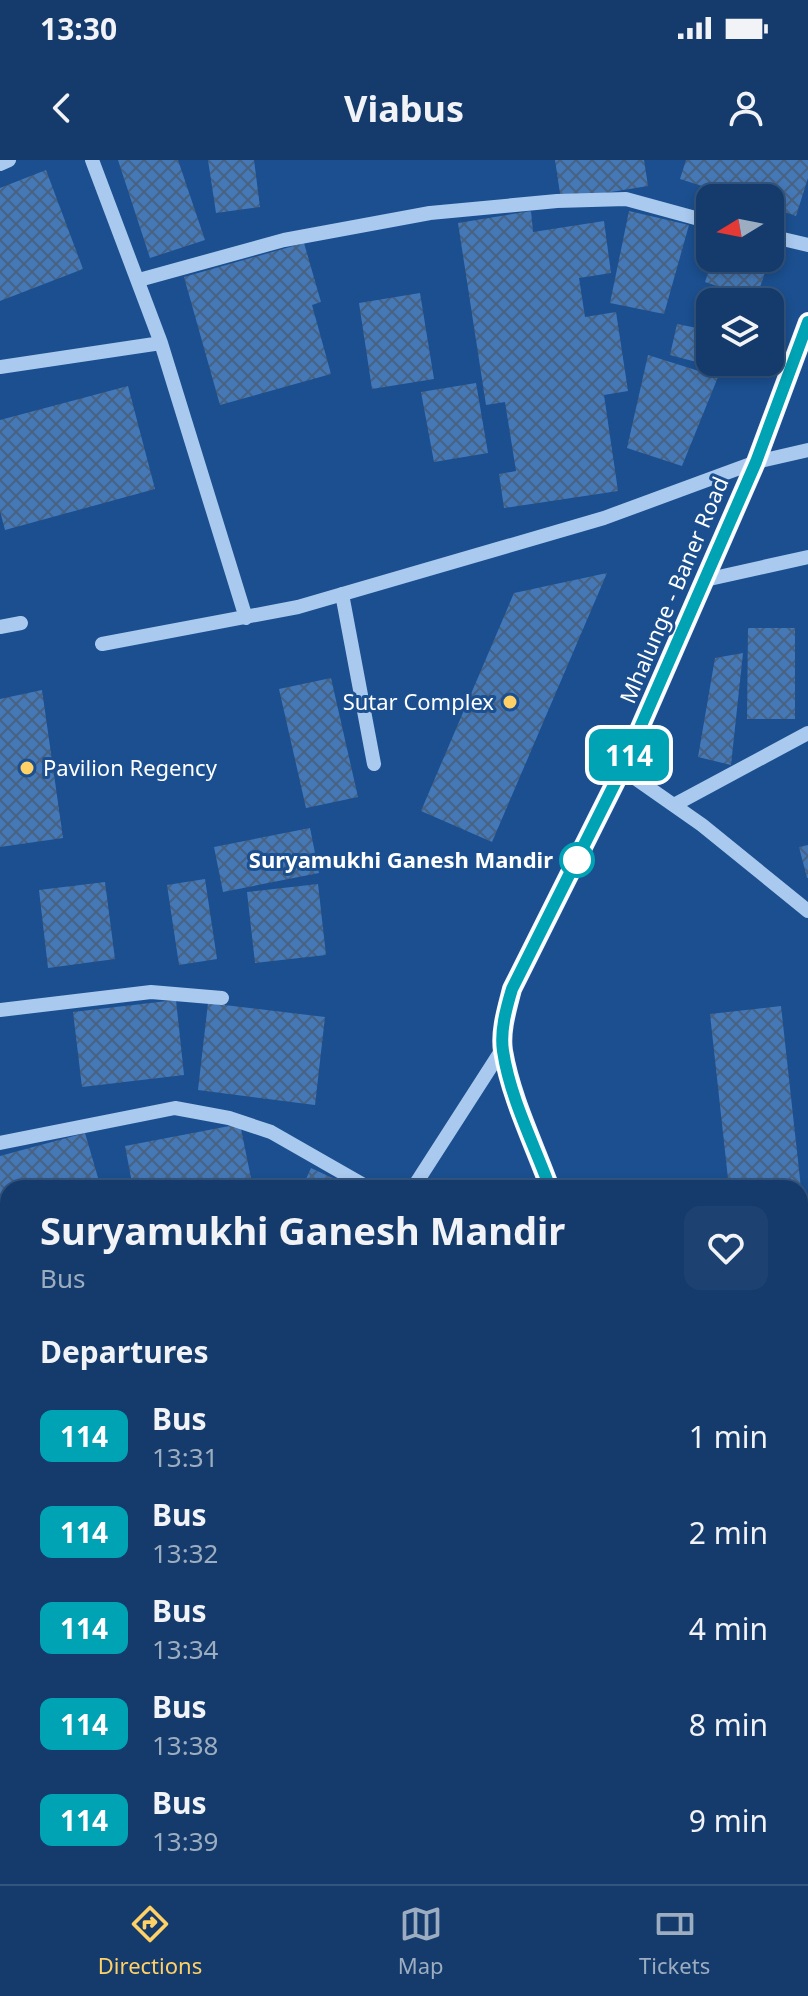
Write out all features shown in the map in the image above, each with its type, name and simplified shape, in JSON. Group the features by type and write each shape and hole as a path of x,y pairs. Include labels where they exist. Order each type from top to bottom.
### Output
{"main road":[{"name":"Mhalunge - Baner Road","path":"547,1180 511,1082 503,1048 505,1015 512,989 622,769 756,462 808,322"}],"street":[{"path":"0,164 9,160"},
{"path":"92,160 161,343 246,618"},
{"path":"139,280 284,240 430,213 557,201 626,199 696,218"},
{"path":"784,239 808,245"},
{"path":"0,367 161,343"},
{"path":"102,644 298,607 604,518 756,462 808,450"},
{"path":"705,580 808,557"},
{"path":"342,594 374,764"},
{"path":"0,627 21,623"},
{"path":"674,805 808,733"},
{"path":"622,769 674,805 808,911"},
{"path":"0,1010 151,992 222,998"},
{"path":"418,1180 503,1048"},
{"path":"0,1143 175,1108 229,1118 271,1132 355,1180"}],"building":[{"path":"118,160 178,160 205,240 150,258"},
{"path":"208,160 254,160 260,207 216,213"},
{"path":"555,160 644,160 648,186 561,200"},
{"path":"686,160 808,160 808,178 796,216 784,212 784,184 696,184 680,179"},
{"path":"46,170 83,269 0,301 0,188"},
{"path":"531,211 533,232 604,221 611,273 579,278 585,317 616,312 628,391 604,395 618,491 504,508 499,474 516,471 505,402 486,405 458,223"},
{"path":"629,211 689,225 664,314 610,303"},
{"path":"304,243 321,302 312,305 331,374 220,405 184,277"},
{"path":"708,272 765,272 760,288 723,288 705,282"},
{"path":"420,293 434,379 372,389 359,303"},
{"path":"677,324 696,328 696,362 670,355"},
{"path":"648,355 696,370 696,376 718,377 682,466 627,448"},
{"path":"476,383 488,453 434,462 421,392"},
{"path":"128,386 155,489 5,530 0,511 0,420"},
{"name":"Sutar Complex","path":"607,573 492,842 421,811 514,593"},
{"path":"748,628 795,628 795,719 747,719"},
{"path":"743,653 731,765 698,757 715,658"},
{"path":"331,678 358,797 306,808 279,689"},
{"name":"Pavilion Regency","path":"42,690 63,838 0,847 0,699"},
{"path":"310,828 319,873 223,892 214,847"},
{"path":"808,845 808,878 807,878 799,847"},
{"path":"205,879 217,959 179,965 167,885"},
{"path":"105,882 115,959 48,968 39,890"},
{"path":"318,884 326,955 255,963 247,892"},
{"path":"176,1000 184,1075 82,1087 73,1012"},
{"path":"208,1003 325,1017 315,1105 198,1090"},
{"path":"781,1006 800,1180 728,1180 710,1014"},
{"path":"240,1124 251,1180 131,1180 125,1146"},
{"path":"85,1133 99,1180 0,1180 0,1156"},
{"path":"311,1168 337,1180 306,1180"}],"bus line":[{"name":"114","path":"547,1180 511,1082 503,1048 505,1015 512,989 622,769 756,462 808,322"}],"place":[{"name":"Sutar Complex","path":"510,702"},
{"name":"Pavilion Regency","path":"27,768"},
{"name":"Suryamukhi Ganesh Mandir","path":"577,860"}]}
